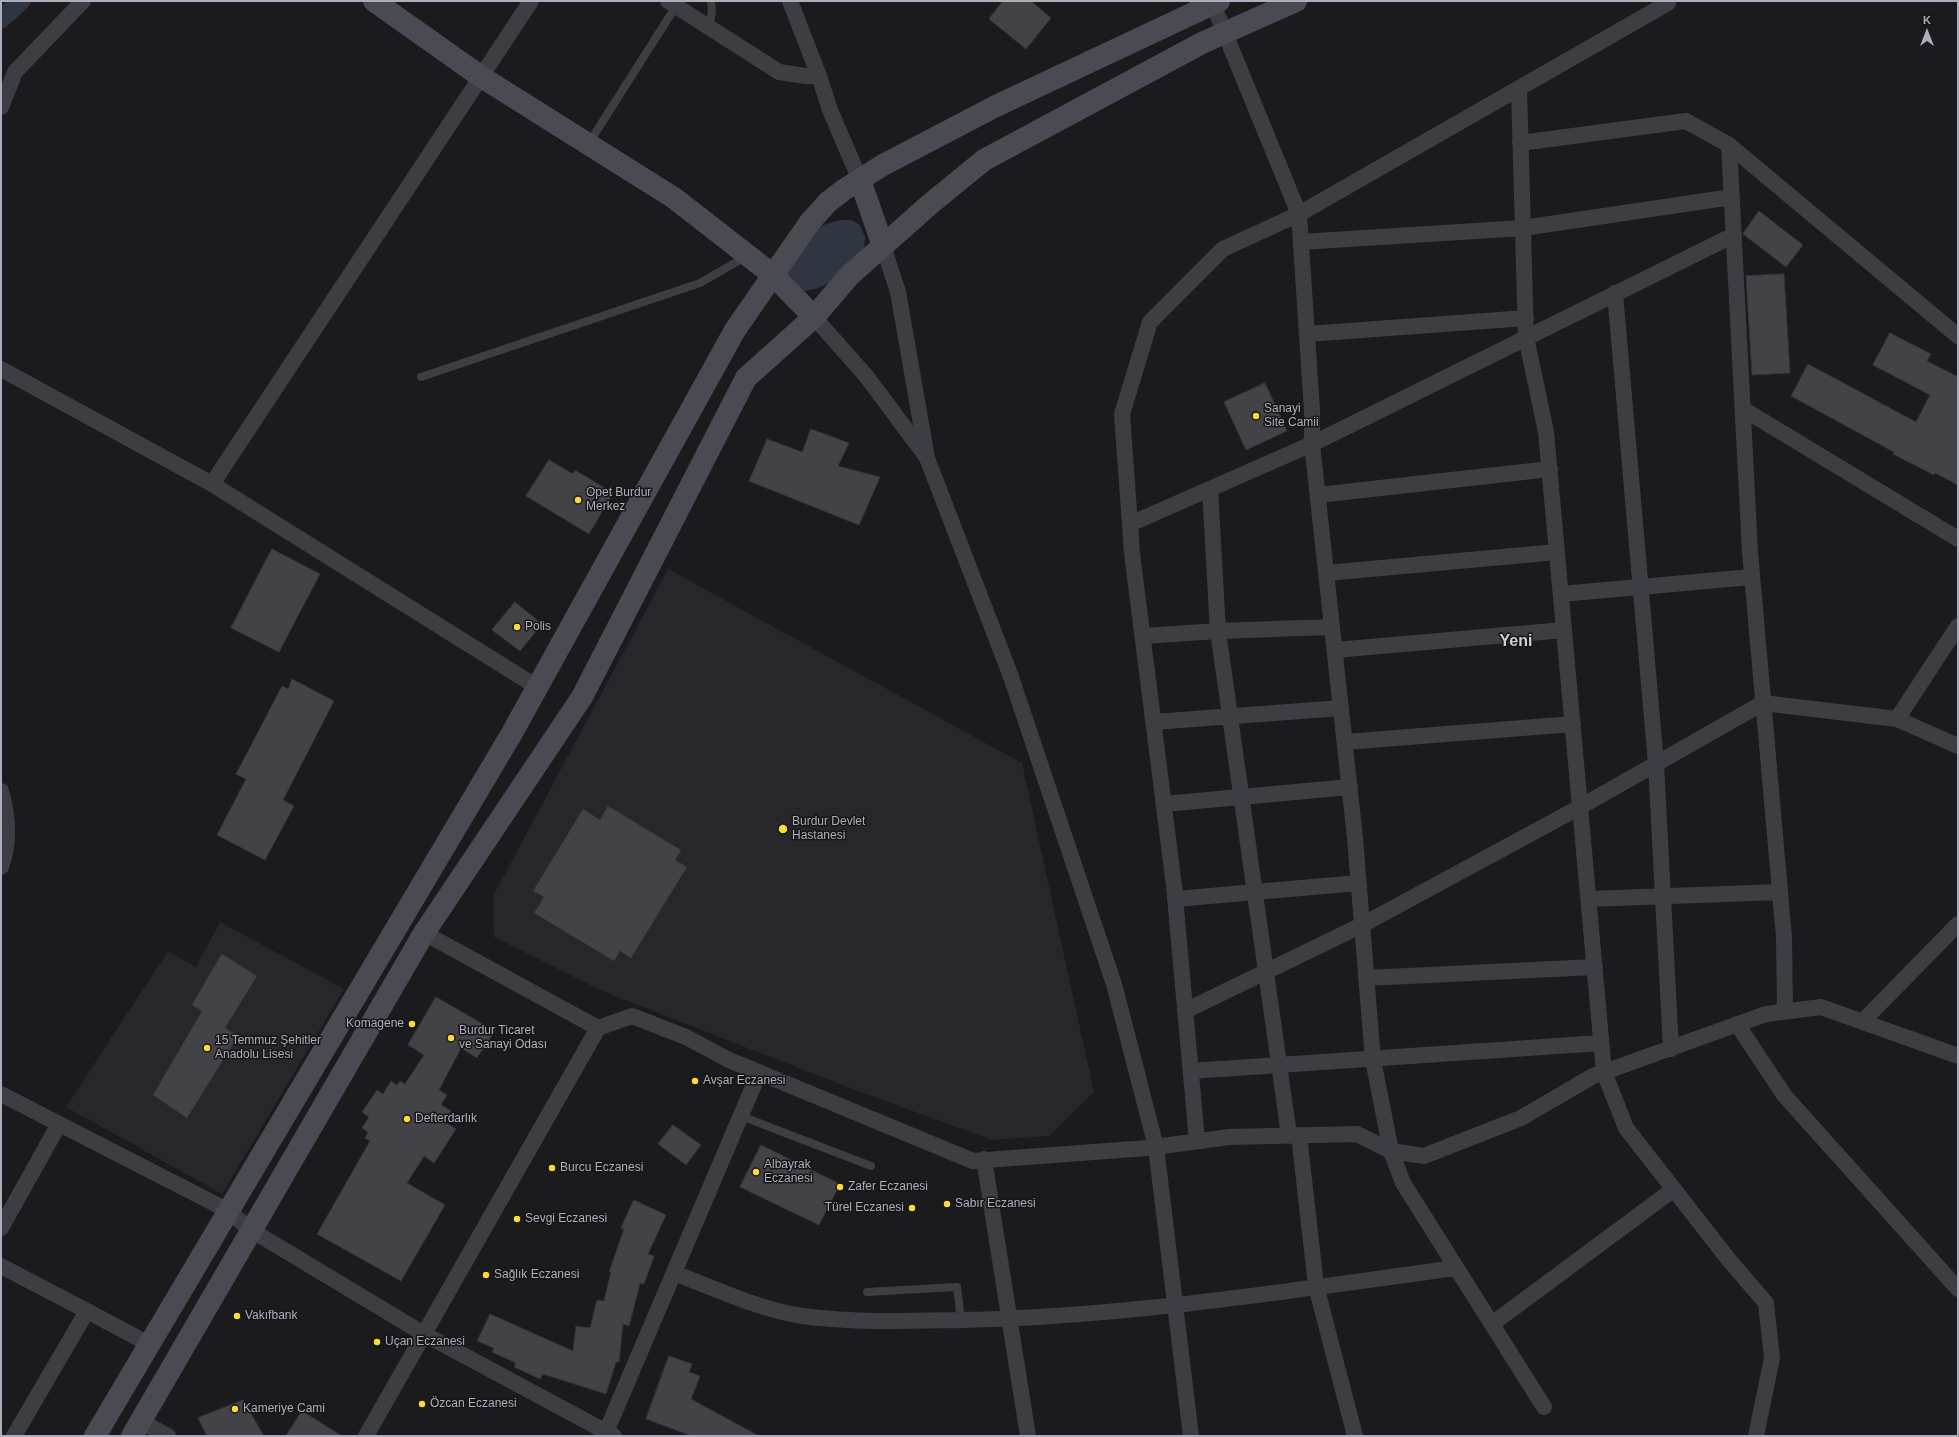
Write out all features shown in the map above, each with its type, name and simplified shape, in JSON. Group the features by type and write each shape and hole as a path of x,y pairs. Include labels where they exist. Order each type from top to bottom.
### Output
{"main road":[{"path":"374,1 480,76 674,198 773,275 814,317"},
{"path":"136,1429 424,933 582,697 746,378 814,317 849,276 984,160 1202,43 1296,1"},
{"path":"95,1436 227,1210 499,753 707,377 735,330 810,222 828,202 883,165 996,106 1215,2"},
{"path":"860,180 883,246"}],"street":[{"path":"1,107 15,72 83,1"},
{"path":"212,484 480,76 531,1"},
{"path":"790,1 819,76 830,110 860,180"},
{"path":"1197,1141 1176,899 1130,524 1122,414 1150,322 1223,249 1299,214 1668,3 1667,1"},
{"path":"1215,2 1225,32 1299,214 1312,412 1312,444 1350,787 1373,1060 1391,1151 1403,1183 1544,1407"},
{"path":"672,4 779,72 805,76 819,76"},
{"path":"1519,88 1526,337 1546,432 1550,469 1604,1072 1626,1128 1729,1260 1766,1303 1772,1358 1756,1436"},
{"path":"1520,143 1686,121 1729,146 1958,336"},
{"path":"1729,146 1752,577 1784,938 1784,1011"},
{"path":"1301,242 1523,228 1732,197"},
{"path":"1130,524 1312,444 1734,235"},
{"path":"883,246 898,292 927,458 1010,674 1111,977 1156,1147 1191,1436"},
{"path":"1615,293 1656,764 1671,1049"},
{"path":"814,317 867,376 927,458"},
{"path":"1307,334 1526,318"},
{"path":"1,369 212,484 537,686"},
{"path":"1743,409 1958,539"},
{"path":"1318,495 1550,469"},
{"path":"1210,489 1218,631 1256,892 1279,1066 1294,1135 1316,1286 1355,1436"},
{"path":"1326,573 1557,552"},
{"path":"1561,594 1752,577"},
{"path":"1898,719 1958,626"},
{"path":"1143,636 1218,631 1332,627"},
{"path":"1335,650 1564,630"},
{"path":"1185,1011 1362,924 1580,807 1764,703 1898,719 1958,746"},
{"path":"1154,722 1341,708"},
{"path":"1345,742 1572,724"},
{"path":"1164,804 1350,787"},
{"path":"1,791 6,808 8,832 1,867"},
{"path":"1176,899 1358,883"},
{"path":"1588,899 1663,895 1780,892"},
{"path":"1862,1021 1958,924"},
{"path":"424,933 598,1028"},
{"path":"1366,978 1594,967"},
{"path":"366,1436 598,1028 632,1016 686,1038 729,1060 759,1073 973,1161 1156,1147 1229,1137 1357,1134 1391,1151 1424,1156 1521,1118 1593,1076 1766,1014 1821,1007 1958,1056"},
{"path":"1737,1024 1784,1095 1958,1289"},
{"path":"1191,1071 1373,1060 1601,1043"},
{"path":"1,1094 227,1210 251,1230 424,1334 610,1434 674,1273 759,1073"},
{"path":"1,1228 59,1124"},
{"path":"984,1160 1028,1436"},
{"path":"1492,1324 1674,1189"},
{"path":"1,1266 148,1344"},
{"path":"674,1273 768,1309 801,1316 865,1321 1010,1319 1175,1305 1456,1268"},
{"path":"14,1436 87,1311"},
{"path":"136,1429 168,1436"}],"lane":[{"path":"708,27 712,13 712,1"},
{"path":"588,144 672,4"},
{"path":"421,377 693,286 748,256"},
{"path":"741,1116 871,1166"},
{"path":"867,1292 957,1287 961,1320"}],"shaded area":[{"name":"Burdur Devlet Hastanesi","path":"668,569 1022,763 1094,1092 1049,1136 992,1140 847,1087 602,991 494,937 493,896"},
{"name":"15 Temmuz Şehitler Anadolu Lisesi","path":"220,922 344,989 222,1194 66,1107 168,951 196,967"}],"water":[{"path":"841,220 851,220 860,225 865,237 864,249 831,282 816,289 800,292 789,286 785,269 802,243 813,231 830,223"}],"building":[{"path":"1003,1 1031,1 1051,18 1026,49 989,19"},
{"path":"1759,211 1803,245 1786,267 1743,234"},
{"path":"1784,274 1790,373 1752,375 1746,276"},
{"path":"1890,333 1931,354 1927,361 1958,377 1958,485 1935,473 1934,475 1893,454 1894,452 1791,396 1808,364 1916,422 1930,395 1873,365"},
{"name":"Sanayi Site Camii","path":"1265,383 1287,431 1246,450 1224,402"},
{"path":"811,429 849,443 838,466 880,477 859,525 749,481 767,439 802,452"},
{"path":"549,460 573,474 575,470 613,493 589,534 526,496"},
{"path":"272,549 320,574 279,652 231,628"},
{"name":"Polis","path":"515,602 542,624 520,651 492,630"},
{"path":"292,679 334,701 283,800 294,806 265,860 217,835 246,779 236,774 282,686 288,689"},
{"path":"608,806 681,850 675,860 687,867 631,958 620,951 614,961 534,913 544,897 533,891 583,809 600,820"},
{"path":"222,954 257,976 225,1028 238,1036 187,1118 153,1095 202,1011 192,1005"},
{"path":"436,997 495,1031 477,1058 461,1048 439,1090 447,1095 441,1105 451,1111 445,1122 456,1129 434,1163 424,1156 407,1183 445,1205 401,1281 317,1234 370,1141 365,1138 368,1132 362,1128 369,1117 362,1112 377,1090 383,1094 391,1081 397,1085 400,1081 405,1084 424,1055 408,1045"},
{"path":"673,1125 701,1145 686,1165 658,1144"},
{"path":"761,1145 840,1184 819,1225 740,1187"},
{"path":"634,1200 666,1215 648,1254 654,1256 644,1284 640,1283 629,1326 623,1324 619,1362 616,1362 606,1394 543,1374 540,1379 514,1367 516,1363 492,1352 494,1348 477,1341 490,1314 573,1351 576,1326 590,1328 597,1300 604,1301 611,1272 609,1272 624,1229 621,1228"},
{"path":"669,1356 692,1364 689,1372 700,1376 691,1399 759,1436 692,1436 646,1419"},
{"name":"Kameriye Cami","path":"243,1400 264,1436 207,1436 198,1418"},
{"path":"302,1411 342,1436 286,1436"}],"waterway":[{"path":"1,19 21,1"}],"place":[{"name":"Sanayi Site Camii","path":"1256,416"},
{"name":"Opet Burdur Merkez","path":"578,500"},
{"name":"Polis","path":"517,627"},
{"name":"Burdur Devlet Hastanesi","path":"783,829"},
{"name":"Komagene","path":"412,1024"},
{"name":"Burdur Ticaret ve Sanayi Odası","path":"451,1038"},
{"name":"15 Temmuz Şehitler Anadolu Lisesi","path":"207,1048"},
{"name":"Avşar Eczanesi","path":"695,1081"},
{"name":"Defterdarlık","path":"407,1119"},
{"name":"Burcu Eczanesi","path":"552,1168"},
{"name":"Albayrak Eczanesi","path":"756,1172"},
{"name":"Zafer Eczanesi","path":"840,1187"},
{"name":"Sabır Eczanesi","path":"947,1204"},
{"name":"Türel Eczanesi","path":"912,1208"},
{"name":"Sevgi Eczanesi","path":"517,1219"},
{"name":"Sağlık Eczanesi","path":"486,1275"},
{"name":"Vakıfbank","path":"237,1316"},
{"name":"Uçan Eczanesi","path":"377,1342"},
{"name":"Özcan Eczanesi","path":"422,1404"},
{"name":"Kameriye Cami","path":"235,1409"}],"district":[{"name":"Yeni","path":"1516,642"}]}
